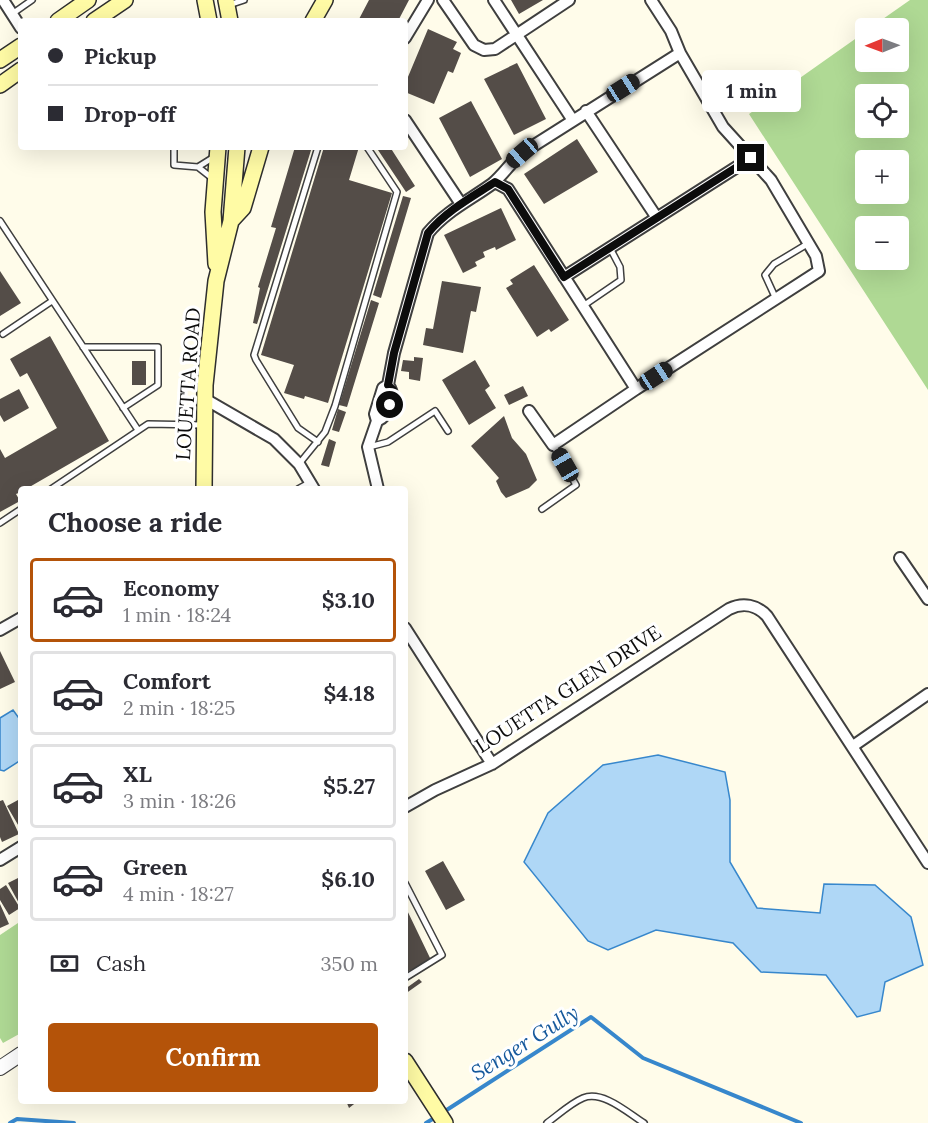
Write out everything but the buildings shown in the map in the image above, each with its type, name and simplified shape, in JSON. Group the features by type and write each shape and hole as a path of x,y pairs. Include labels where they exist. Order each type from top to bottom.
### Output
{"main road":[{"path":"62,18 88,0"},
{"path":"103,18 125,0"},
{"path":"205,0 208,18"},
{"path":"315,18 325,0"},
{"path":"0,60 18,48"},
{"path":"0,85 18,72"},
{"name":"LOUETTA ROAD","path":"216,282 231,220 237,150"},
{"path":"231,220 243,208 260,150"},
{"name":"LOUETTA ROAD","path":"204,486 205,399 216,282 213,212 218,151"},
{"path":"408,1066 445,1123"}],"street":[{"path":"3,0 18,23"},
{"path":"408,33 428,0"},
{"path":"443,0 474,45 484,50 495,49 569,0"},
{"path":"494,0 572,119"},
{"path":"529,411 553,445 819,271 816,256 771,180 723,127 680,53 671,31 651,0"},
{"path":"377,486 368,447 377,421 375,414 383,388 388,385 394,353 428,233 436,222 495,182 509,164 522,153 572,119 680,53"},
{"path":"586,111 657,218"},
{"path":"408,125 460,204"},
{"path":"564,277 751,158"},
{"path":"495,182 508,189 636,389"},
{"path":"205,399 274,439 299,464 312,486"},
{"path":"900,558 928,599"},
{"name":"LOUETTA GLEN DRIVE","path":"408,805 435,790 492,764 736,606 758,608 767,616 853,746"},
{"path":"0,630 18,620"},
{"path":"408,633 492,764"},
{"path":"928,694 853,746 928,863"},
{"path":"0,860 18,849"},
{"path":"0,1068 18,1056"}],"lane":[{"path":"12,14 32,0"},
{"path":"228,9 244,0"},
{"path":"174,150 174,165 198,167 216,180"},
{"path":"317,150 254,355 298,428 318,442"},
{"path":"299,464 325,432 335,406 397,192 369,150"},
{"path":"198,167 218,151"},
{"path":"0,221 138,430"},
{"path":"776,299 765,275 774,264 809,243"},
{"path":"583,306 621,280 620,267 610,248"},
{"path":"3,334 52,301"},
{"path":"83,347 158,347 158,385 123,408"},
{"path":"368,447 388,442 435,411 448,431"},
{"path":"55,486 148,424 204,425"},
{"path":"542,508 576,486 553,445"},
{"path":"0,523 18,511"},
{"path":"408,889 442,955 408,975"},
{"path":"547,1123 582,1098 593,1096 609,1101 644,1123"}],"green space":[{"path":"910,0 928,0 928,390 749,114 855,39 855,72 909,72 909,18 884,18"},
{"path":"18,923 18,1035 3,1043 0,1038 0,935"}],"water":[{"path":"13,710 18,717 18,762 4,771 0,770 0,718"},
{"path":"658,755 725,772 730,800 730,862 757,908 820,913 824,884 875,885 911,917 923,965 885,982 880,1011 857,1017 826,975 761,972 733,943 656,930 608,950 588,941 524,862 548,813 603,765"}],"waterway":[{"name":"Senger Gully","path":"442,1113 591,1017 643,1058 801,1123"},
{"name":"Senger Gully","path":"426,1123 436,1117"},
{"name":"Senger Gully","path":"10,1123 17,1119 74,1123"}],"route":[{"path":"390,405 393,390 388,385 394,353 428,233 436,222 460,204 495,182 508,189 564,277 751,158"}]}
